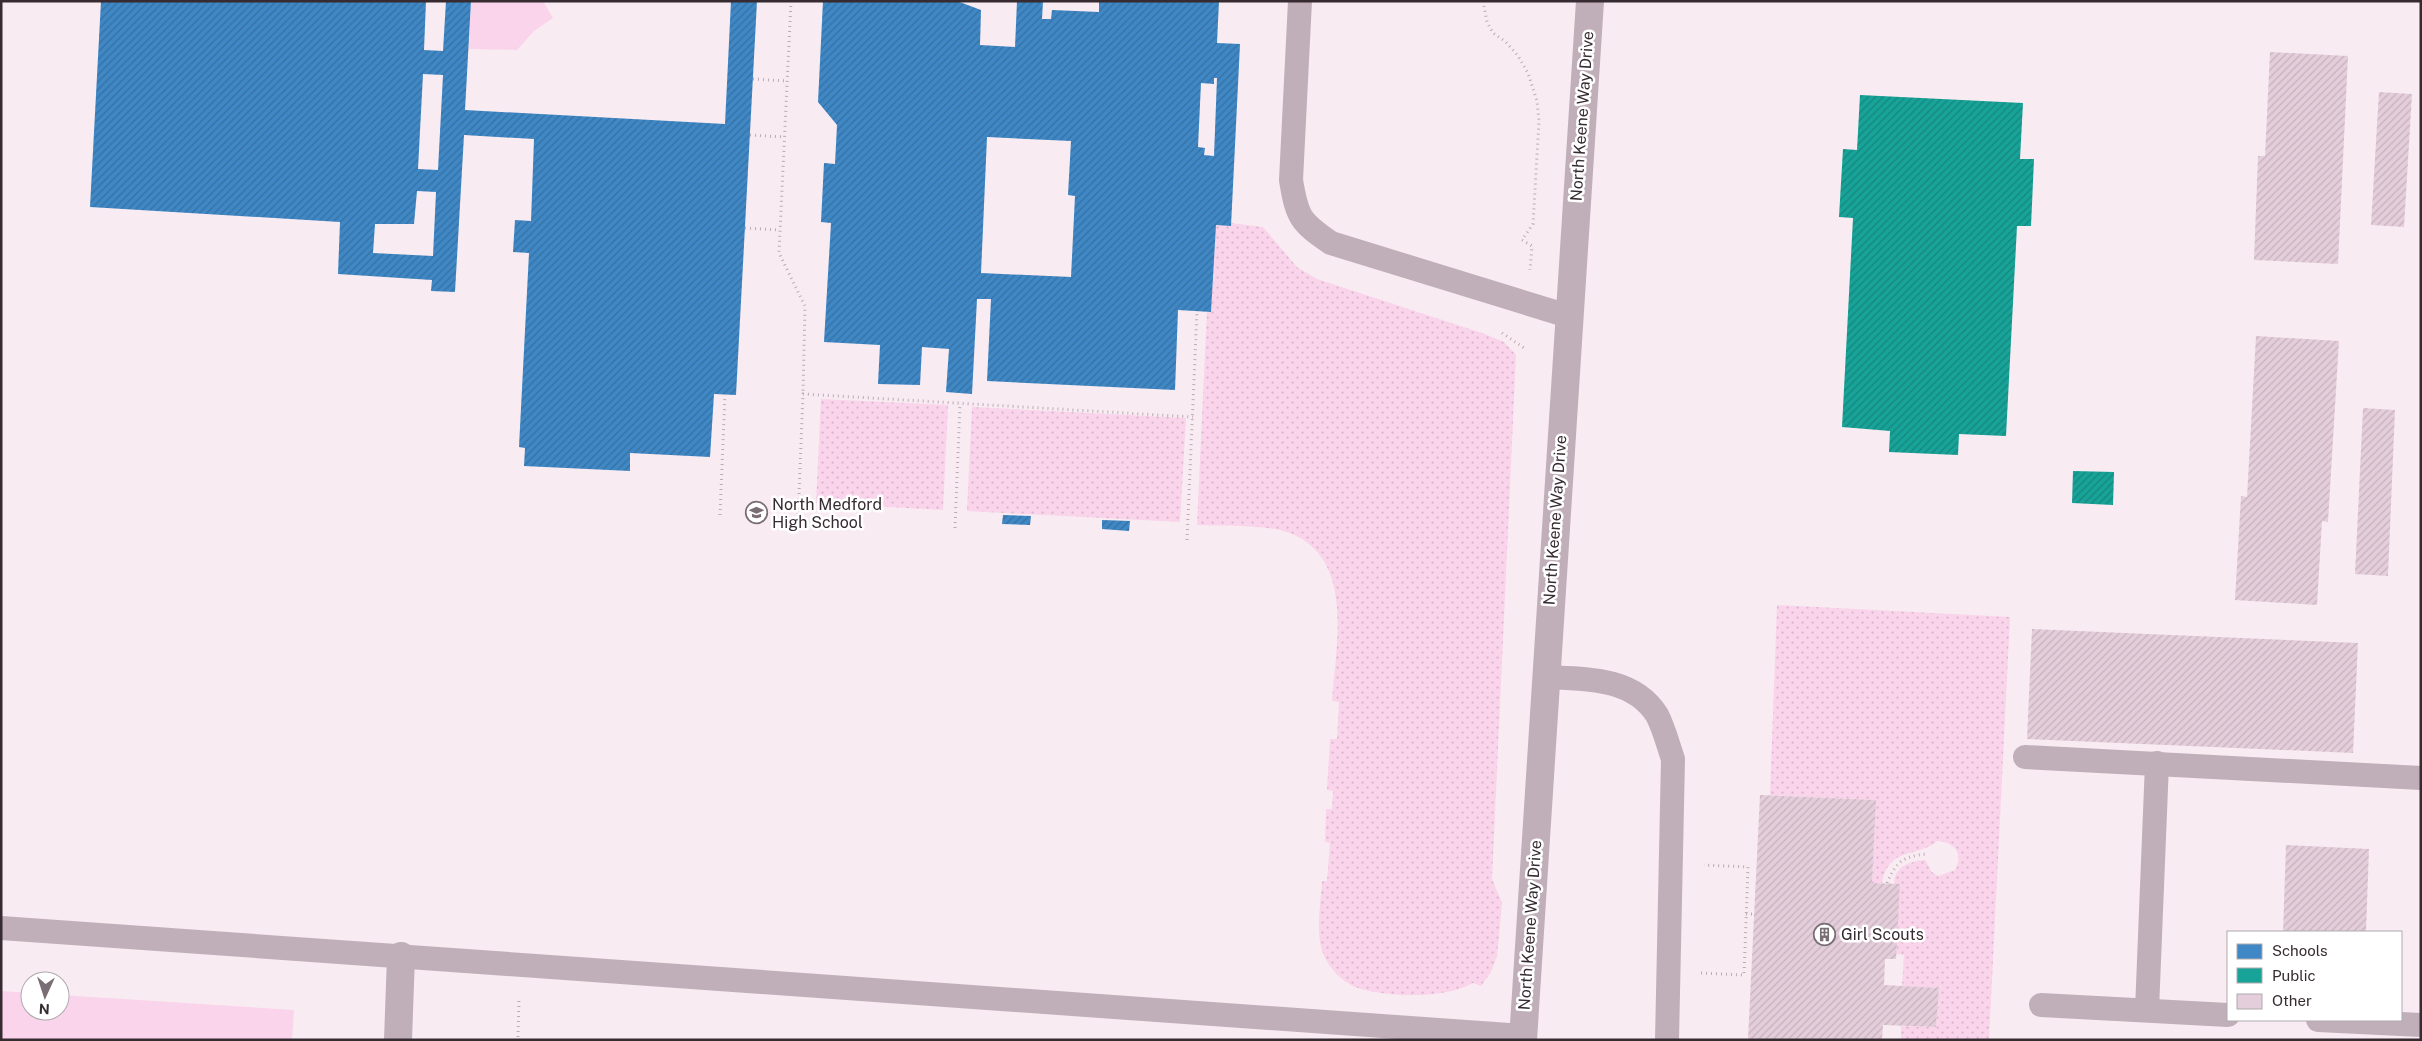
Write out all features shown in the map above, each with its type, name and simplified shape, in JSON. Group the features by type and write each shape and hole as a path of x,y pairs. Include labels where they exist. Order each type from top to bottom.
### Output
{"street":[{"name":"North Keene Way Drive","path":"1523,1038 1568,316 1590,1"},
{"path":"398,1040 401,956"}],"lane":[{"path":"1300,1 1291,180 1295,205 1306,226 1331,243 1568,316"},
{"path":"1546,677 1594,679 1635,691 1657,715 1673,759 1666,1040"},
{"path":"2025,756 2421,778"},
{"path":"2147,1010 2157,763"},
{"path":"1,928 520,964 1523,1038"},
{"path":"2041,1005 2227,1015"},
{"path":"2339,1021 2421,1025"}],"path":[{"path":"791,1 779,253 805,306 798,519"},
{"path":"1483,1 1487,22 1493,33 1506,42 1518,56 1528,73 1537,101 1539,121 1533,224 1522,240 1532,246 1524,348"},
{"path":"753,79 787,81"},
{"path":"750,135 785,137"},
{"path":"745,228 780,230"},
{"path":"1187,540 1197,311"},
{"path":"720,515 725,394"},
{"path":"803,394 1192,417"},
{"path":"955,528 960,404"},
{"path":"1887,883 1893,868 1902,860 1927,854"},
{"path":"1722,974 1744,975 1748,867 1727,866"},
{"path":"1746,914 1754,914"},
{"path":"518,1037 520,964"}],"shaded area":[{"path":"471,1 543,1 553,18 534,31 517,50 469,49"},
{"path":"1231,223 1263,227 1297,267 1317,279 1485,334 1504,342 1516,355 1492,879 1502,903 1497,956 1491,972 1481,986 1473,983 1448,992 1418,995 1373,992 1355,987 1343,980 1329,965 1323,953 1319,936 1319,918 1322,881 1327,881 1330,843 1325,842 1326,809 1332,809 1333,791 1327,790 1330,739 1337,739 1339,702 1332,701 1338,626 1336,601 1331,577 1321,557 1305,541 1280,530 1250,526 1197,525 1207,311 1211,311 1216,225 1230,226"},
{"path":"821,399 948,405 943,510 816,503"},
{"path":"972,407 1186,418 1180,522 967,511"},
{"path":"1777,605 2010,617 1989,1040 1901,1040 1901,1026 1936,1027 1939,988 1902,986 1904,955 1896,954 1900,884 1894,884 1895,878 1900,869 1909,863 1925,860 1932,872 1938,876 1955,870 1959,859 1953,846 1937,841 1921,850 1905,854 1891,863 1882,883 1872,883 1876,800 1770,795"},
{"path":"1,991 20,992 20,1021 70,1021 70,996 294,1010 292,1040 1,1040"}],"building: Schools":[{"path":"101,1 426,1 424,50 443,51 446,1 471,1 465,110 725,124 731,1 757,1 736,395 714,394 710,457 630,453 630,471 524,466 525,448 519,447 529,253 513,252 515,220 531,221 534,139 464,135 455,292 431,291 432,280 338,274 340,222 90,207","holes":["423,74 443,75 438,170 418,169","417,191 436,192 433,256 373,253 375,224 414,224"]},
{"path":"823,1 957,1 981,10 980,45 1015,47 1017,1 1043,1 1042,19 1051,19 1052,10 1099,12 1099,1 1219,1 1217,43 1240,44 1231,226 1216,225 1211,312 1178,310 1175,390 987,381 991,299 977,299 972,394 946,392 949,349 922,347 920,385 878,384 880,345 824,342 831,223 821,222 824,163 835,164 837,125 818,102","holes":["1214,78 1217,78 1214,156 1204,155 1205,148 1198,147 1201,83 1214,84","987,137 1071,141 1068,195 1075,196 1071,277 981,273"]},
{"path":"1003,515 1031,516 1030,525 1002,524"},
{"path":"1102,520 1130,521 1129,531 1102,529"}],"building: Public":[{"path":"1860,95 2023,103 2020,159 2034,159 2031,226 2017,226 2006,436 1959,434 1958,455 1889,452 1890,431 1842,427 1853,218 1839,217 1843,149 1857,150"},
{"path":"2073,471 2114,472 2113,505 2072,503"}],"building: Other":[{"path":"2270,52 2348,56 2338,264 2254,260 2258,156 2265,156"},
{"path":"2379,92 2412,94 2404,227 2371,225"},
{"path":"2256,336 2339,341 2328,522 2322,521 2317,605 2235,600 2241,496 2247,497"},
{"path":"2363,408 2395,410 2388,576 2355,574"},
{"path":"2032,629 2358,643 2353,753 2027,739"},
{"name":"Girl Scouts","path":"1760,795 1876,800 1872,883 1900,884 1896,959 1885,959 1884,985 1939,988 1936,1027 1883,1025 1882,1040 1748,1039"},
{"path":"2286,845 2369,849 2366,931 2283,931"}],"place":[{"name":"North Medford High School","path":"756,513"},
{"name":"Girl Scouts","path":"1825,934"}]}
